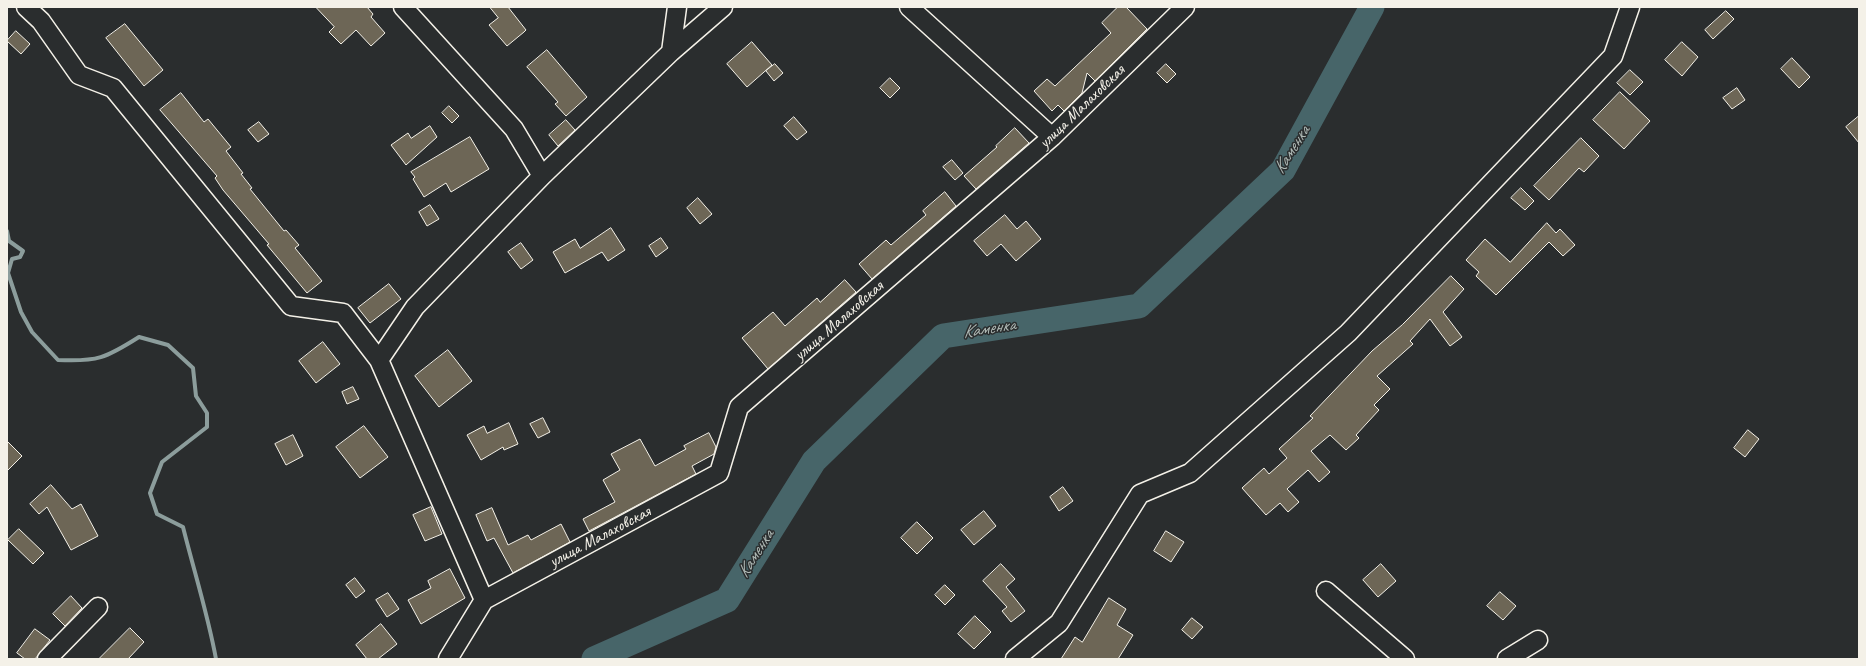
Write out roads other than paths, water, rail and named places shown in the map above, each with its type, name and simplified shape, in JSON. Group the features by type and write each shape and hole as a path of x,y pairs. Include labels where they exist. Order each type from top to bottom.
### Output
{"street":[{"path":"26,7 41,20 79,75 113,88 291,306 343,312 379,360 484,600 448,659"},
{"path":"403,7 514,129 542,176"},
{"path":"671,52 677,7"},
{"path":"379,360 415,307 542,176 671,52 723,7"},
{"path":"909,7 1052,137"},
{"name":"улица Малаховская","path":"484,600 719,473 739,407 1052,137 1185,7"},
{"path":"1015,659 1059,623 1140,494 1190,473 1348,333 1613,56 1630,7"},
{"path":"1326,591 1405,659"},
{"path":"47,659 98,607"},
{"path":"1507,659 1538,640"}],"waterway":[{"name":"Каменка","path":"594,659 727,600 814,461 943,336 1139,306 1283,170 1372,7"},
{"path":"7,231 9,241 23,251 20,257 12,259 8,273 21,312 32,332 58,360 82,360 101,357 118,350 139,337 168,345 193,368 196,396 207,413 207,427 162,462 150,493 157,514 183,527 205,610 216,659"}]}
